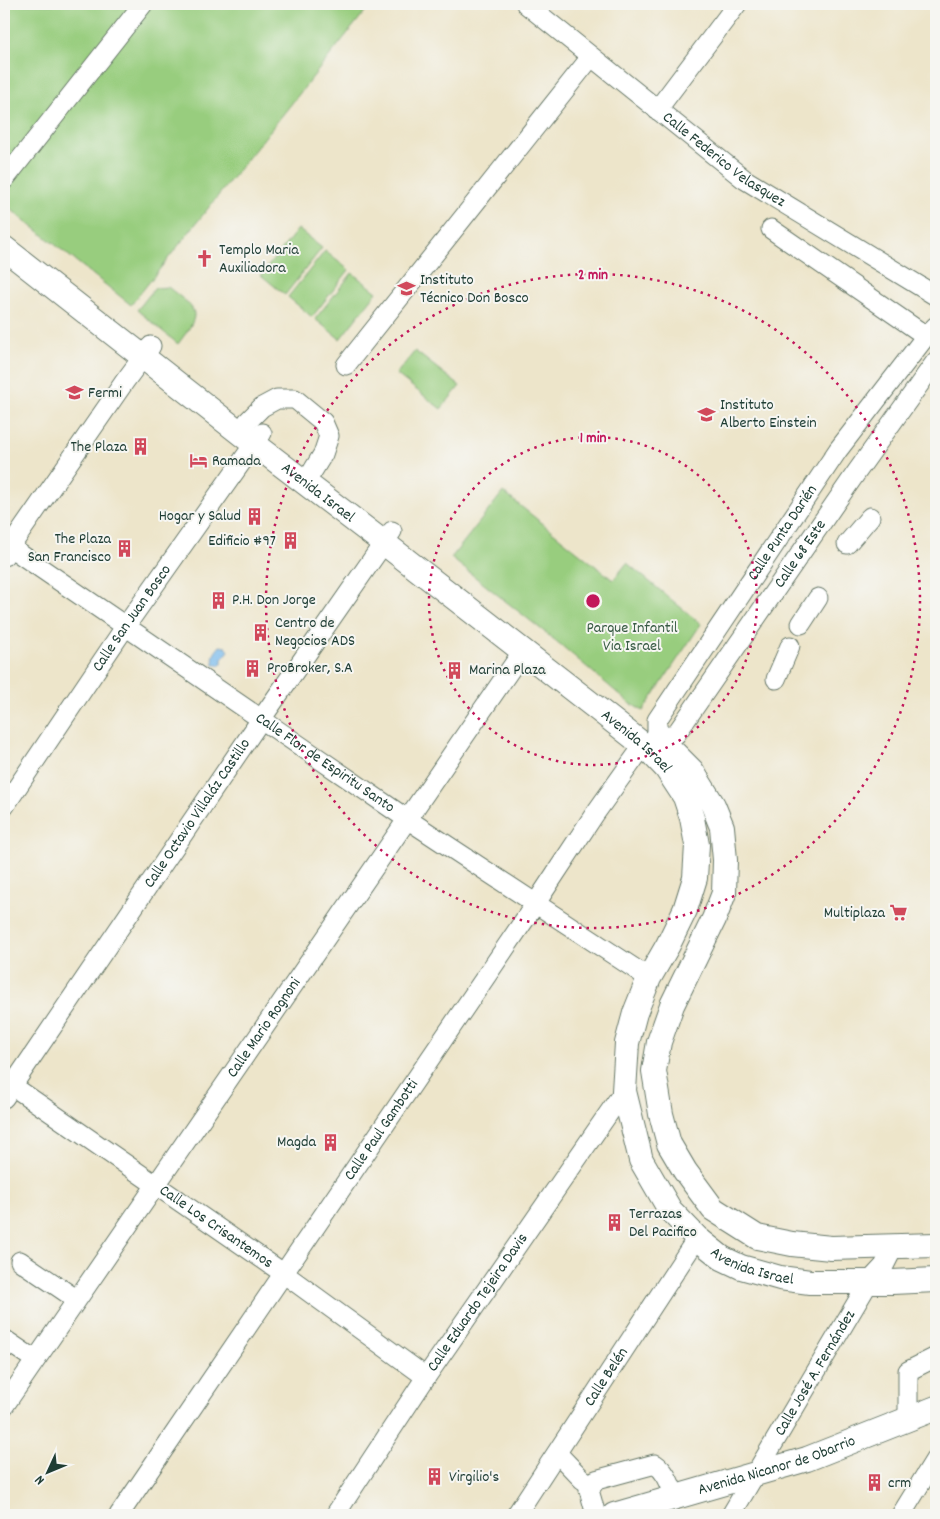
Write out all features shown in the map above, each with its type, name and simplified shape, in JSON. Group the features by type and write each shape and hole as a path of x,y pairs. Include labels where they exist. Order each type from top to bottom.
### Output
{"main road":[{"name":"Avenida Israel","path":"4,229 147,352"},
{"name":"Avenida Israel","path":"4,248 254,432 652,742 685,797 692,818 696,845 695,878 684,910 668,945 649,978 635,1014 627,1044 624,1091 641,1160 670,1210 697,1238 722,1258 741,1267 780,1278 810,1282 936,1280"},
{"name":"Avenida Israel","path":"254,432 312,472 523,651 692,771 712,805 722,827 725,860 724,893 694,962 672,1005 659,1042 654,1071 661,1114 669,1144 685,1171 713,1209 757,1237 792,1244 831,1248 894,1246"},
{"path":"894,1246 936,1245"},
{"name":"Avenida Nicanor de Obarrio","path":"614,1515 807,1460 936,1408"}],"street":[{"path":"4,180 143,4"},
{"name":"Calle Federico Velasquez","path":"526,4 744,179 936,296"},
{"path":"657,110 737,4"},
{"path":"346,365 591,57"},
{"path":"771,229 931,331"},
{"name":"Calle Punta Darién","path":"652,742 657,720 838,450 931,331"},
{"path":"6,549 147,352"},
{"name":"Calle 68 Este","path":"652,742 676,734 936,360"},
{"name":"Calle San Juan Bosco","path":"4,807 254,432 262,407 277,399 295,399 323,422 330,436 323,454 312,472"},
{"path":"847,544 870,517"},
{"name":"Calle Octavio Villaláz Castillo","path":"6,1088 388,537"},
{"name":"Calle Flor de Espiritu Santo","path":"6,549 649,978"},
{"path":"801,624 818,598"},
{"path":"776,679 790,646"},
{"name":"Calle Mario Rognoni","path":"4,1406 523,651"},
{"path":"698,660 718,673"},
{"name":"Calle Paul Gambotti","path":"119,1515 594,815 636,756 652,742"},
{"name":"Calle Los Crisantemos","path":"6,1088 155,1184 426,1376"},
{"name":"Calle Eduardo Tejeira Davis","path":"335,1515 426,1376 624,1091"},
{"name":"Calle Belén","path":"516,1515 697,1238"},
{"name":"Calle José A. Fernández","path":"730,1515 869,1282 884,1266 894,1246"},
{"path":"20,1261 76,1300"},
{"path":"4,1338 35,1360"},
{"path":"908,1419 908,1371 936,1357"},
{"path":"557,1453 582,1479 592,1485"},
{"path":"901,1515 936,1458"},
{"path":"596,1515 589,1490 596,1480 655,1464 662,1468 666,1474 676,1498"}],"green space":[{"path":"4,4 371,4 131,305 4,204"},
{"path":"298,229 322,248 285,295 261,275"},
{"path":"325,251 349,270 312,317 288,297"},
{"path":"352,273 377,292 340,339 315,319"},
{"path":"168,287 186,301 194,312 191,325 178,344 137,310 155,288"},
{"path":"415,351 460,386 441,409 396,374"},
{"name":"Parque Infantil Via Israel","path":"503,492 613,580 627,563 701,624 643,711 628,702 561,645 451,558"}],"water":[{"path":"220,646 226,647 229,651 222,659 222,663 214,665 214,655"}],"place":[{"name":"Templo Maria Auxiliadora","path":"205,259"},
{"name":"Instituto Técnico Don Bosco","path":"406,289"},
{"name":"Fermi","path":"74,393"},
{"name":"Instituto Alberto Einstein","path":"706,414"},
{"name":"The Plaza","path":"141,447"},
{"name":"Ramada","path":"198,461"},
{"name":"Hogar y Salud","path":"255,516"},
{"name":"Edificio #97","path":"290,541"},
{"name":"The Plaza San Francisco","path":"125,548"},
{"name":"P.H. Don Jorge","path":"218,600"},
{"name":"Centro de Negocios ADS","path":"261,632"},
{"name":"ProBroker, S.A","path":"253,668"},
{"name":"Marina Plaza","path":"455,670"},
{"name":"Multiplaza","path":"899,913"},
{"name":"Magda","path":"330,1142"},
{"name":"Terrazas Del Pacifico","path":"615,1223"},
{"name":"Virgilio's","path":"435,1477"},
{"name":"crm","path":"874,1483"}]}
